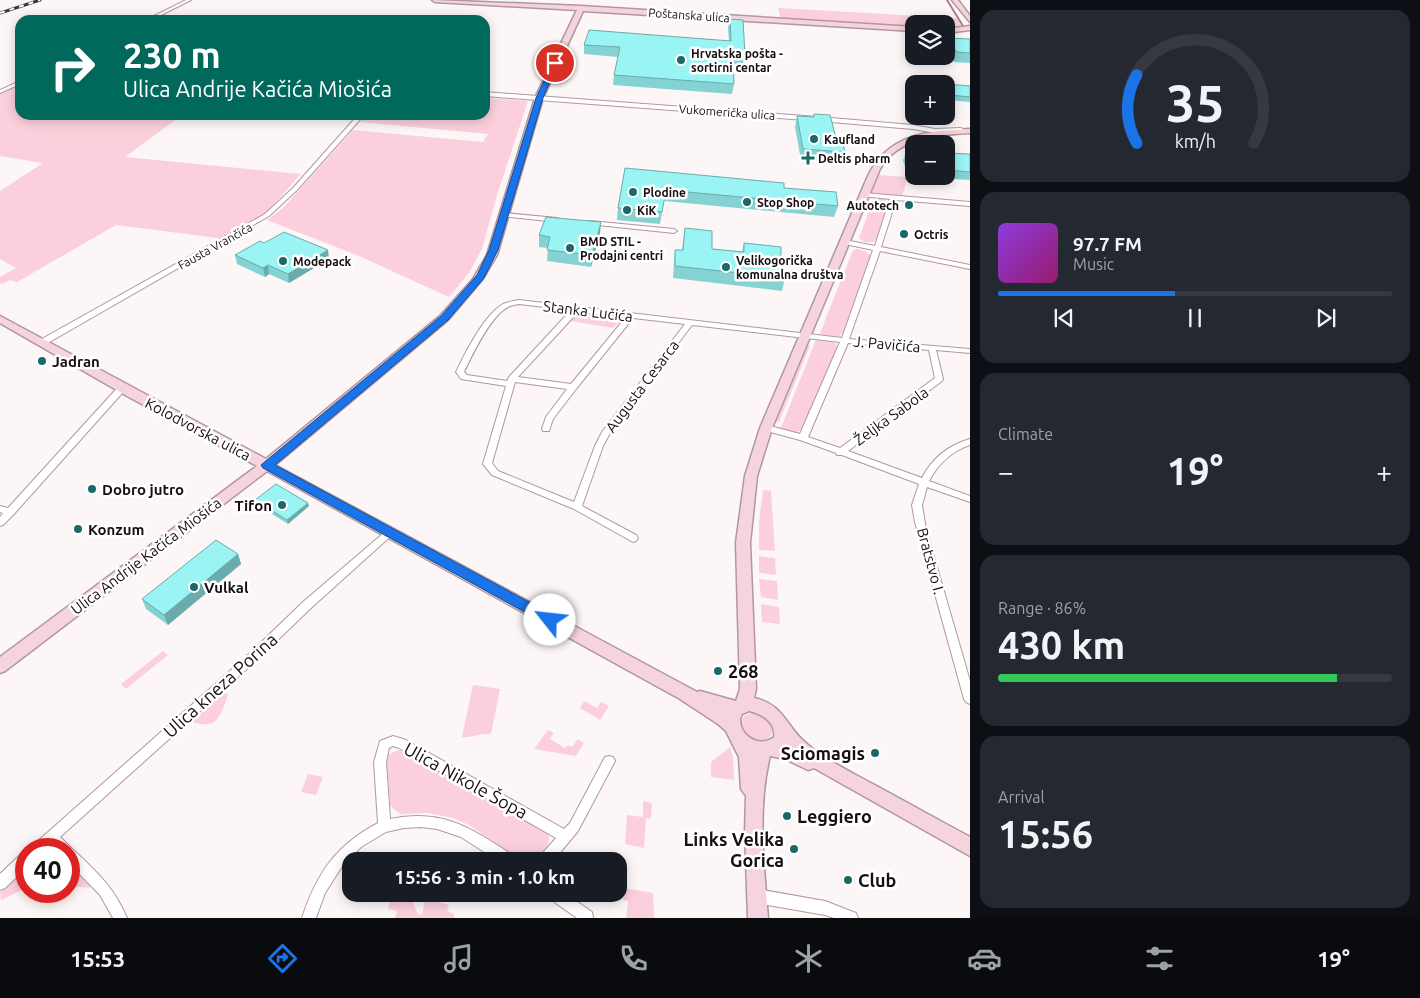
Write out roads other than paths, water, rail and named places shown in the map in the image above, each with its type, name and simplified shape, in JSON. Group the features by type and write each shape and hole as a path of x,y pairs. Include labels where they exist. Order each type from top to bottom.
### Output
{"main road":[{"name":"Poštanska ulica","path":"435,0 905,28"},
{"path":"956,0 970,19 970,24"},
{"path":"964,0 970,8"},
{"name":"Ulica Andrije Kačića Miošića","path":"0,666 267,465 452,310 481,276 494,250 539,98 581,8"},
{"path":"955,30 970,28"},
{"path":"955,32 970,33"},
{"path":"842,776 788,752 748,747 736,737 731,726 731,718 745,701 748,689 743,555 744,522 751,476 766,428 878,165 890,151 905,143 925,136 969,131"},
{"name":"Kolodvorska ulica","path":"0,319 122,388 686,694 724,718 731,726"},
{"name":"Kolodvorska ulica","path":"686,694 728,707 740,707"},
{"path":"740,707 755,704 770,710 780,722 783,730 798,747 842,776 970,847"},
{"path":"754,825 757,778 767,749 780,741 783,730"},
{"path":"741,742 748,763 754,825 758,918"}],"street":[{"path":"158,15 189,0"},
{"path":"0,92 15,84"},
{"name":"Vukomerička ulica","path":"490,94 920,128 935,131 969,131"},
{"name":"Fausta Vrančića","path":"43,342 267,216 286,199 357,120"},
{"path":"864,195 970,204"},
{"path":"803,438 845,340 893,198"},
{"path":"504,215 562,220"},
{"path":"582,222 674,231"},
{"path":"845,242 970,267"},
{"name":"Stanka Lučića","path":"511,381 464,377 460,374 483,331 501,309 506,305 519,302 804,336"},
{"path":"575,310 511,381 487,464 491,470 577,507 634,538"},
{"path":"546,429 549,419 631,316"},
{"name":"Augusta Cesarca","path":"577,507 606,432 690,323"},
{"name":"J. Pavičića","path":"804,336 970,351"},
{"name":"Željka Sabola","path":"840,453 939,379 932,348"},
{"path":"511,381 573,388"},
{"path":"0,524 122,388"},
{"path":"766,428 803,438 970,499"},
{"name":"Bratstvo I.","path":"970,442 960,445 933,465 924,482 917,507 950,634 970,700"},
{"path":"0,510 10,512"},
{"name":"Ulica kneza Porina","path":"51,837 389,533"},
{"name":"Ulica Nikole Šopa","path":"384,826 380,754 384,746 397,741 566,837"},
{"path":"552,852 579,819 608,761"},
{"path":"309,918 322,884 334,866 355,843 384,826 424,820 451,826 495,852"},
{"path":"80,864 100,883 110,896 120,918"},
{"path":"0,883 15,869"},
{"path":"757,896 825,908 851,918"},
{"path":"566,902 587,917"}],"waterway":[{"path":"947,0 963,26 961,28"}],"railway":[{"path":"0,13 40,0"}],"place":[{"name":"Hrvatska pošta - sortirni centar","path":"681,60"},
{"name":"Kaufland","path":"814,139"},
{"name":"Deltis pharm","path":"808,158"},
{"name":"Plodine","path":"633,192"},
{"name":"Stop Shop","path":"747,202"},
{"name":"Autotech","path":"909,205"},
{"name":"KiK","path":"627,210"},
{"name":"Octris","path":"904,234"},
{"name":"BMD STIL - Prodajni centri","path":"570,248"},
{"name":"Modepack","path":"283,261"},
{"name":"Velikogorička komunalna društva","path":"726,267"},
{"name":"Jadran","path":"42,361"},
{"name":"Dobro jutro","path":"92,489"},
{"name":"Tifon","path":"282,505"},
{"name":"Konzum","path":"78,529"},
{"name":"Vulkal","path":"194,587"},
{"name":"268","path":"718,671"},
{"name":"Sciomagis","path":"875,753"},
{"name":"Leggiero","path":"787,816"},
{"name":"Links Velika Gorica","path":"794,849"},
{"name":"Club","path":"848,880"}]}
